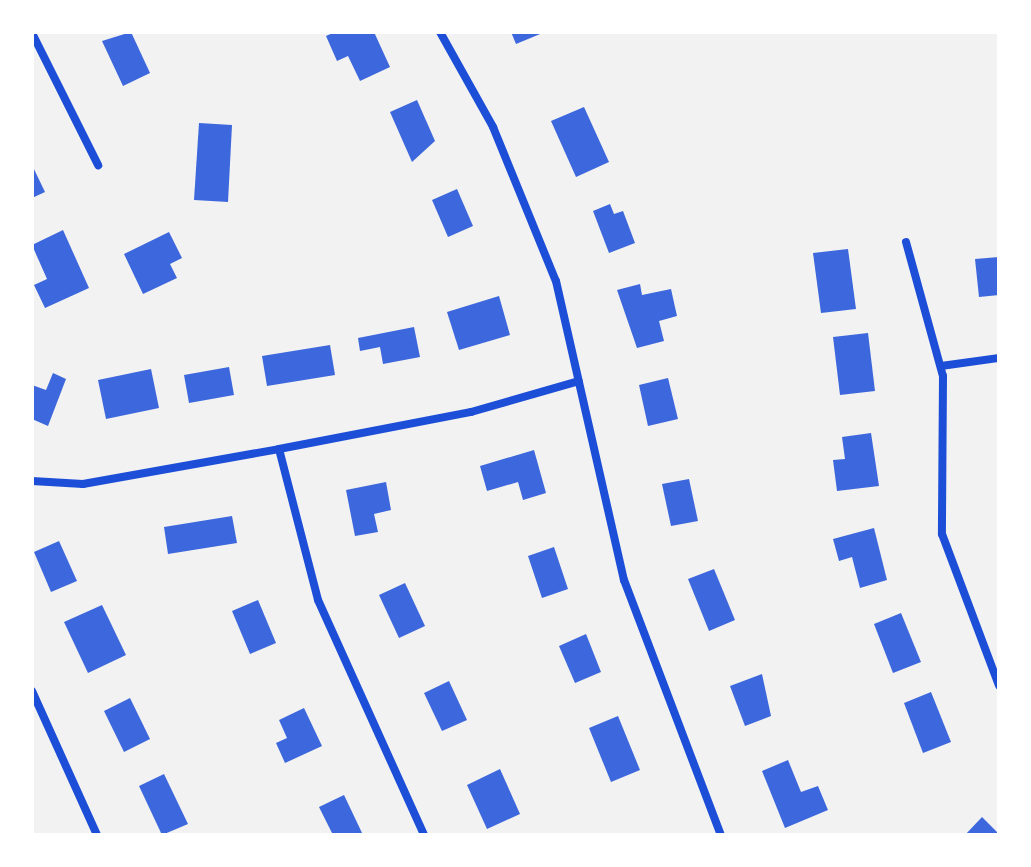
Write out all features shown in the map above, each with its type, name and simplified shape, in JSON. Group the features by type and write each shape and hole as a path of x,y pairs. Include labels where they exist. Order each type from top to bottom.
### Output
{"street":[{"path":"440,32 512,168 556,281 624,580 721,835"},
{"path":"32,33 98,165"},
{"path":"906,242 941,366 942,534 999,686"},
{"path":"941,366 999,358"},
{"path":"32,481 83,484 279,449 471,412 579,381"},
{"path":"279,449 318,600 424,835"},
{"path":"32,691 97,835"}],"building":[{"path":"131,32 150,73 123,86 102,41"},
{"path":"335,32 374,32 390,67 360,81 348,56 337,61 326,36"},
{"path":"511,32 545,32 516,44"},
{"path":"417,100 435,141 412,162 390,112"},
{"path":"584,107 609,162 576,177 551,121"},
{"path":"199,123 232,125 228,202 194,200"},
{"path":"32,165 45,192 32,198"},
{"path":"457,189 473,226 448,237 432,200"},
{"path":"610,204 614,214 623,211 635,243 609,253 593,211"},
{"path":"63,230 89,288 45,308 34,285 47,279 32,245"},
{"path":"169,232 182,258 170,264 177,278 143,294 124,254"},
{"path":"848,249 856,309 821,313 813,253"},
{"path":"999,257 999,295 979,297 975,259"},
{"path":"640,284 642,295 671,289 677,316 659,321 664,341 637,348 617,290"},
{"path":"499,296 510,335 459,350 447,312"},
{"path":"414,327 420,357 383,364 380,347 360,351 358,338"},
{"path":"868,333 875,391 840,395 833,337"},
{"path":"330,345 335,375 267,386 262,356"},
{"path":"229,367 234,395 189,403 184,375"},
{"path":"151,369 159,408 106,419 98,380"},
{"path":"53,373 66,379 48,426 32,419 32,385 46,390"},
{"path":"668,378 678,419 648,426 639,385"},
{"path":"871,433 879,486 837,491 833,460 845,459 842,437"},
{"path":"534,450 546,493 523,500 518,482 487,491 480,466"},
{"path":"689,479 698,521 671,526 662,484"},
{"path":"386,482 391,510 374,514 378,532 355,536 346,490"},
{"path":"232,516 237,543 168,554 164,527"},
{"path":"874,528 887,580 860,588 852,557 839,561 833,539"},
{"path":"59,541 77,581 51,592 34,552"},
{"path":"554,547 568,589 542,598 528,556"},
{"path":"714,569 735,620 709,631 688,579"},
{"path":"405,583 425,626 399,638 379,595"},
{"path":"258,600 276,643 250,654 232,611"},
{"path":"102,605 126,655 88,673 64,622"},
{"path":"901,613 921,662 893,673 874,624"},
{"path":"586,634 601,672 575,683 559,646"},
{"path":"762,674 771,716 745,726 730,686"},
{"path":"449,681 467,720 442,731 424,693"},
{"path":"931,692 951,742 923,753 904,703"},
{"path":"130,698 150,739 124,752 104,711"},
{"path":"304,708 322,746 285,763 276,743 287,738 279,720"},
{"path":"618,716 640,770 611,782 589,728"},
{"path":"788,760 801,792 818,786 828,810 785,828 762,771"},
{"path":"500,769 520,814 487,829 467,785"},
{"path":"164,774 188,824 162,835 139,786"},
{"path":"344,795 363,835 333,835 319,807"},
{"path":"982,817 999,835 965,835"}]}
